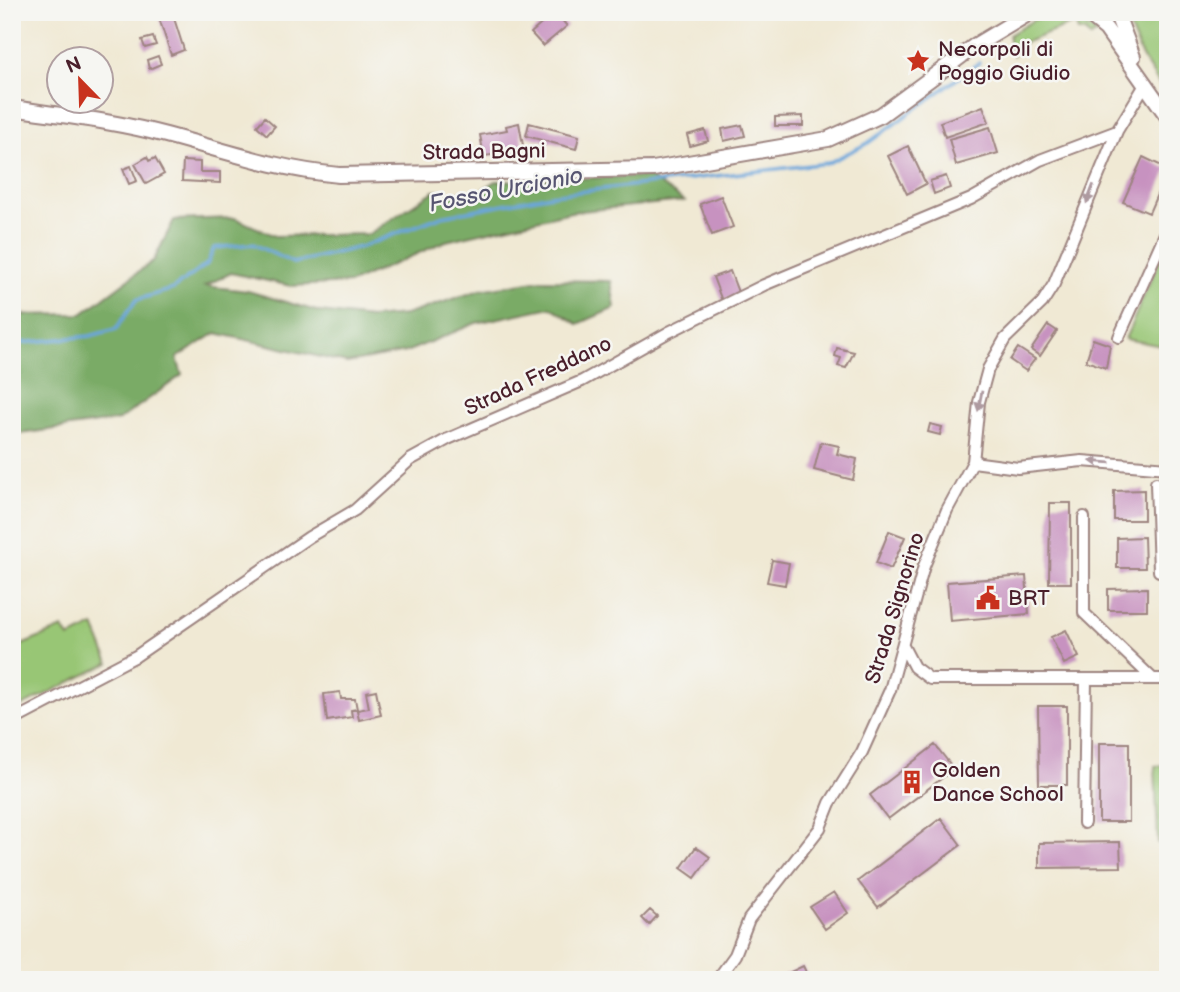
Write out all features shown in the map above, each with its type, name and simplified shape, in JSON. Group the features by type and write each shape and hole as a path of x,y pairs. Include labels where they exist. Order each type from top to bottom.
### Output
{"street":[{"name":"Strada Bagni","path":"976,45 1009,12"},
{"name":"Strada Bagni","path":"12,108 98,120 164,134 277,168 318,173 653,169 794,146 828,139 856,129 881,115 976,45 1031,12"},
{"path":"1085,12 1106,29 1168,117"},
{"path":"1116,12 1146,83"},
{"name":"Strada Signorino","path":"717,980 735,955 749,919 820,828 830,803 862,752 890,690 924,566 947,510 973,462 979,402 988,369 1005,339 1042,303 1054,284 1117,131 1146,83"},
{"name":"Strada Freddano","path":"12,720 136,656 310,537 355,510 410,460 448,439 582,381 669,332 764,285 971,198 1040,160 1117,131"},
{"path":"1119,337 1168,227"},
{"path":"973,462 1018,468 1082,461 1168,468"},
{"path":"1156,483 1159,571 1168,571"},
{"path":"1084,517 1084,612 1153,679"},
{"path":"903,646 914,667 930,679 1168,679"},
{"path":"1084,823 1086,679"}],"green space":[{"path":"1123,12 1168,12 1168,98 1142,57"},
{"path":"1049,15 1075,18 1096,33 1090,38 1085,32 1078,31 1075,23 1013,47 1013,56 1009,48 1009,35 1035,19"},
{"path":"648,176 684,201 571,212 446,241 351,283 291,286 231,273 205,286 248,291 320,312 370,318 405,315 480,290 541,280 611,281 615,308 578,324 551,307 476,323 406,352 347,363 216,333 177,358 182,375 119,420 12,435 12,315 82,314 154,260 174,220 235,218 275,236 369,234 434,191 476,194 496,181"},
{"path":"1168,240 1168,347 1125,339"},
{"path":"94,626 109,663 12,711 12,649 63,628 69,638"},
{"path":"1168,765 1168,843 1158,843 1155,766"}],"building":[{"path":"172,12 184,50 171,55 158,15"},
{"path":"555,12 567,26 543,46 531,33"},
{"path":"153,37 156,45 145,48 142,40"},
{"path":"158,56 161,64 149,69 147,60"},
{"path":"983,106 989,122 945,137 940,122"},
{"path":"803,116 803,126 775,126 775,117"},
{"path":"265,117 275,126 267,135 257,126"},
{"path":"519,123 524,151 484,156 480,135 507,130 506,126"},
{"path":"529,123 579,136 576,149 526,136"},
{"path":"742,125 745,136 724,141 722,129"},
{"path":"990,127 998,153 956,165 949,139"},
{"path":"705,130 708,141 690,146 687,135"},
{"path":"908,146 926,184 907,194 888,156"},
{"path":"147,157 149,161 155,158 164,174 146,184 135,164"},
{"path":"1143,157 1168,169 1149,213 1123,202"},
{"path":"183,161 200,162 200,172 220,172 220,183 182,181"},
{"path":"131,166 137,181 129,184 123,169"},
{"path":"946,176 950,188 934,194 930,181"},
{"path":"721,196 733,227 712,235 700,204"},
{"path":"730,271 739,295 722,301 713,277"},
{"path":"1048,325 1057,331 1040,356 1031,350"},
{"path":"1093,339 1110,345 1106,368 1086,361"},
{"path":"837,348 854,352 846,368 838,366 841,358 835,356"},
{"path":"1018,348 1035,359 1026,371 1010,360"},
{"path":"930,424 942,427 940,435 928,432"},
{"path":"821,442 839,446 837,454 857,459 853,480 814,470"},
{"path":"1144,490 1144,520 1114,520 1114,491"},
{"path":"1050,503 1071,503 1071,583 1049,583"},
{"path":"889,531 905,537 891,569 876,563"},
{"path":"1144,537 1145,568 1117,568 1117,538"},
{"path":"772,560 789,563 785,585 767,582"},
{"name":"BRT","path":"1026,576 1029,614 950,621 947,582"},
{"path":"1147,588 1147,610 1108,610 1108,589"},
{"path":"1066,630 1079,657 1064,664 1051,637"},
{"path":"376,690 381,715 359,720 357,710 369,708 366,692"},
{"path":"340,692 341,699 355,699 357,709 351,710 352,717 327,721 324,694"},
{"path":"1038,706 1067,706 1067,785 1039,785"},
{"path":"1099,743 1129,743 1129,822 1099,822"},
{"name":"Golden Dance School","path":"935,745 954,769 888,819 870,795"},
{"path":"941,818 961,845 878,907 858,881"},
{"path":"1120,842 1121,867 1039,868 1039,843"},
{"path":"696,847 710,857 695,878 681,868"},
{"path":"834,892 848,913 825,929 810,907"},
{"path":"650,910 657,916 649,925 642,918"},
{"path":"803,966 810,980 781,980 780,977"}],"waterway":[{"name":"Fosso Urcionio","path":"12,344 90,336 116,329 136,300 173,289 207,264 214,248 253,244 293,263 361,247 442,216 551,195 828,163 868,143 979,63"}],"place":[{"name":"Necorpoli di Poggio Giudio","path":"918,61"},
{"name":"BRT","path":"988,598"},
{"name":"Golden Dance School","path":"912,782"}]}
